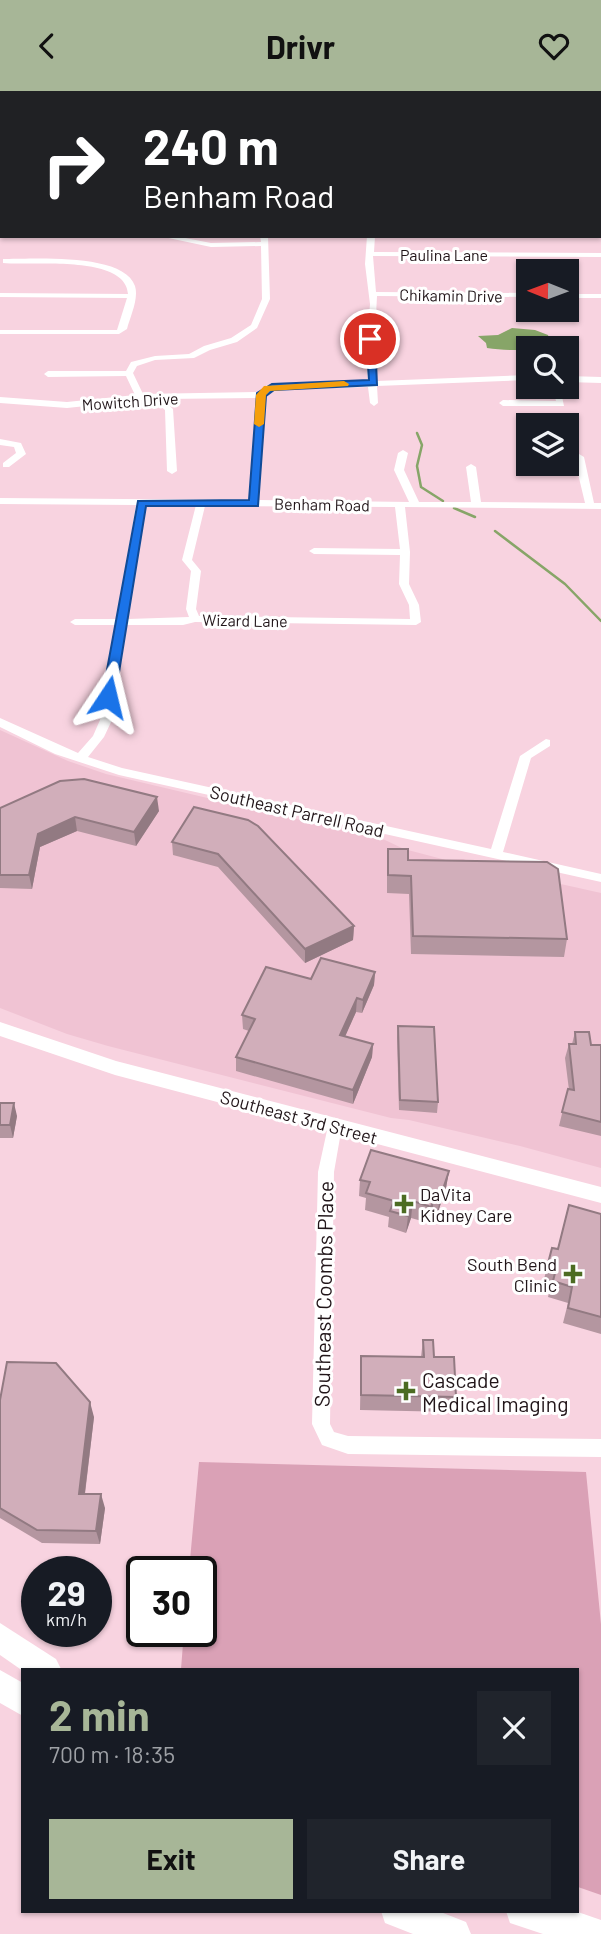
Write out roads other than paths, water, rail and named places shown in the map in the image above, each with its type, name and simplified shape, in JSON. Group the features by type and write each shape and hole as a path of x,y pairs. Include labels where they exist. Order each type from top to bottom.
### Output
{"highway":[{"path":"0,1637 45,1668"},
{"path":"0,1685 21,1700"},
{"path":"402,1913 454,1934"},
{"path":"528,1913 596,1934"}],"main road":[{"name":"Southeast 3rd Street","path":"0,1029 115,1068 601,1195"}],"street":[{"path":"129,373 134,364 142,361 191,356 244,335 254,326 266,299 264,240 211,245 173,238"},
{"path":"371,238 372,254 369,264 373,294 370,353 374,403"},
{"name":"Paulina Lane","path":"372,254 601,255"},
{"path":"0,332 119,332 123,329 130,296 131,284 127,278 110,269 85,263 6,261"},
{"name":"Chikamin Drive","path":"373,294 516,295"},
{"path":"0,295 130,296"},
{"path":"579,296 601,296"},
{"path":"48,374 129,373"},
{"path":"129,373 140,397"},
{"name":"Mowitch Drive","path":"0,400 67,405 140,397 264,392 374,383 516,378"},
{"path":"579,379 601,380"},
{"path":"254,503 264,392"},
{"path":"155,398 169,409 172,471"},
{"path":"503,403 561,404 560,399"},
{"path":"0,442 18,445 22,454 6,465"},
{"path":"403,453 399,470 415,504"},
{"path":"579,457 595,506"},
{"path":"471,467 476,504"},
{"name":"Benham Road","path":"0,501 595,506"},
{"path":"80,758 98,737 106,720 141,503"},
{"path":"195,619 191,609 196,571 187,560 191,532 198,524 201,503"},
{"path":"314,551 405,552 400,505"},
{"name":"Wizard Lane","path":"75,622 183,622 195,619 416,622 414,605 404,585 405,552"},
{"name":"Southeast Parrell Road","path":"0,723 33,740 80,758 145,777 601,878"},
{"path":"496,854 526,755 546,743"},
{"name":"Southeast Coombs Place","path":"335,1126 326,1172 321,1424 328,1439 348,1445 601,1448"}],"waterway":[{"path":"417,433 422,445 417,466 421,487 443,501"},
{"path":"454,508 475,517"},
{"path":"495,531 565,584 601,621"}],"place":[{"name":"DaVita Kidney Care","path":"404,1204"},
{"name":"South Bend Clinic","path":"573,1274"},
{"name":"Cascade Medical Imaging","path":"406,1391"}]}
